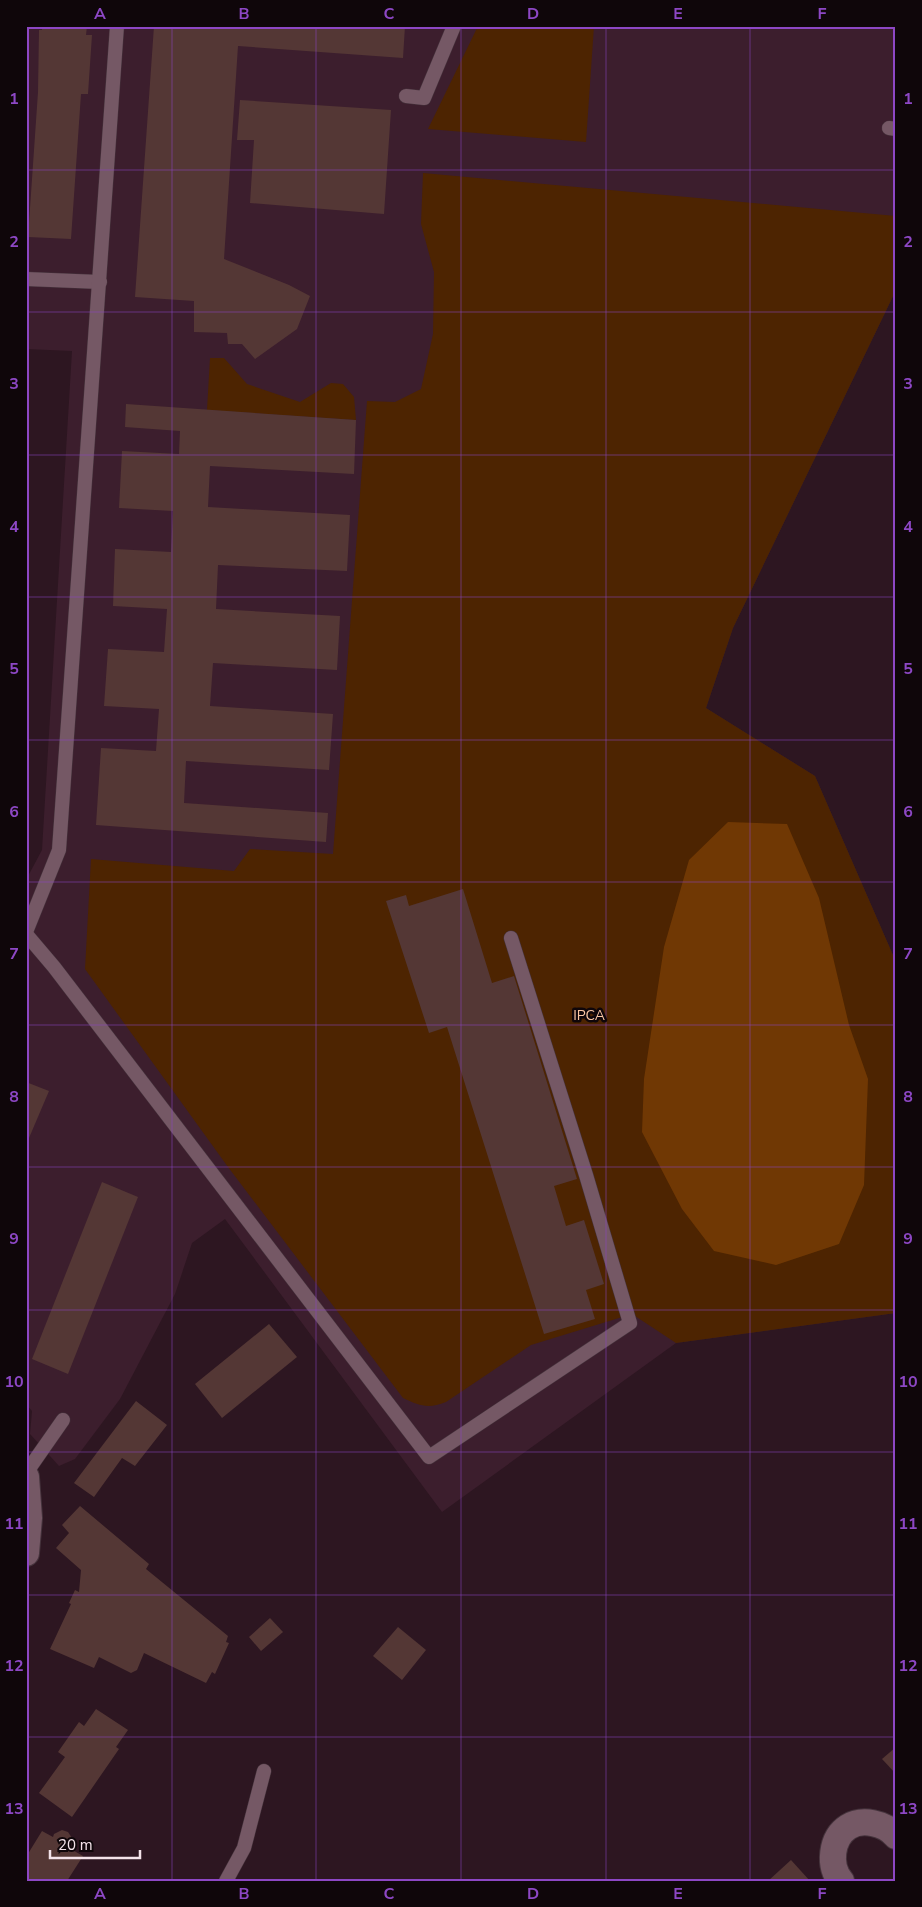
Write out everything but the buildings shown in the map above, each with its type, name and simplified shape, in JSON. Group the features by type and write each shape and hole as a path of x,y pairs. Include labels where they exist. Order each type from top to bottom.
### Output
{"street":[{"path":"26,1475 29,1518 26,1553"},
{"path":"841,1881 837,1876 832,1860 837,1840 848,1828 862,1823 878,1824 892,1831 896,1836"}],"lane":[{"path":"117,26 59,850 26,933 429,1457 630,1323 586,1175 511,938"},
{"path":"406,96 424,98 454,26"},
{"path":"26,279 100,282"},
{"path":"26,1475 64,1420"},
{"path":"226,1881 244,1848 264,1771"}],"shaded area":[{"path":"26,26 896,26 896,290 733,628 706,708 815,776 896,962 896,1313 676,1343 442,1512 225,1219 192,1243 175,1294 120,1399 75,1459 59,1466 30,1434 32,1411 26,1404 26,880 42,850 72,351 26,349"},
{"path":"728,822 787,824 819,898 849,1025 868,1079 864,1185 839,1244 776,1265 714,1251 682,1209 642,1132 644,1079 664,947 689,860"}],"green space":[{"path":"478,26 594,26 586,142 428,129"},
{"name":"IPCA","path":"423,173 896,216 896,290 733,628 706,708 815,776 896,962 896,1313 676,1343 632,1314 531,1345 446,1402 429,1406 409,1401 403,1398 228,1167 85,969 91,859 234,871 250,849 333,854 367,401 395,402 421,389 433,334 434,272 421,224"},
{"path":"210,358 224,358 247,384 300,402 331,383 343,384 354,397 356,420 207,410"}]}
